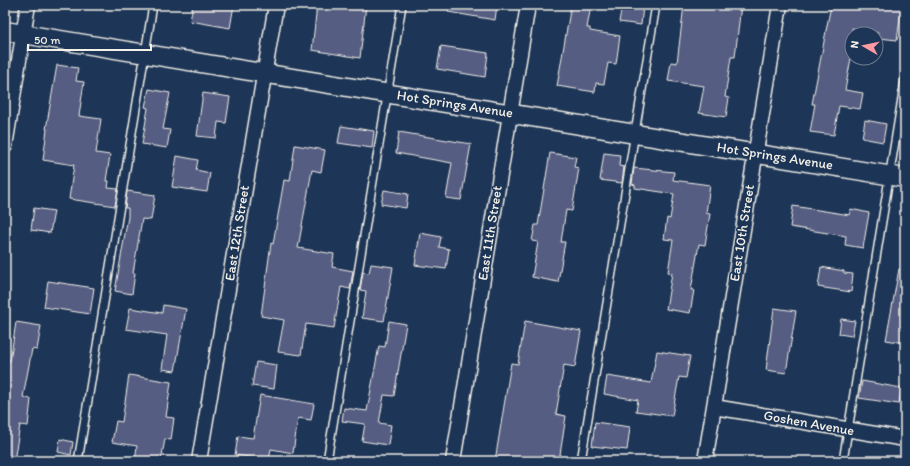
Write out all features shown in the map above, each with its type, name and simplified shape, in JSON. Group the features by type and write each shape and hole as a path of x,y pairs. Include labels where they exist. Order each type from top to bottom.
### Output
{"street":[{"path":"5,146 28,5"},
{"name":"East 12th Street","path":"199,461 276,5"},
{"name":"East 11th Street","path":"452,461 528,5"},
{"name":"East 10th Street","path":"705,461 780,5"},
{"name":"Hot Springs Avenue","path":"5,31 897,176"},
{"name":"Goshen Avenue","path":"714,407 905,439"}],"lane":[{"path":"78,461 153,5"},
{"path":"327,461 402,5"},
{"path":"581,461 656,5"},
{"path":"843,461 897,176 905,80"}],"building":[{"path":"193,5 234,5 230,28 190,21"},
{"path":"317,5 366,5 360,58 312,50"},
{"path":"448,5 497,5 495,20 448,12"},
{"path":"571,5 591,5 587,28 590,28 590,31 620,36 616,64 608,63 604,84 596,83 595,92 557,86"},
{"path":"622,5 643,6 641,25 619,22"},
{"path":"684,5 741,5 735,57 731,57 725,97 729,98 726,117 699,113 704,86 668,81 671,62 677,63"},
{"path":"831,5 902,5 897,40 884,39 884,26 844,26 844,66 850,66 845,90 863,93 860,109 839,106 834,135 810,132 815,104 812,104"},
{"path":"441,46 488,53 485,77 437,69"},
{"path":"57,65 78,68 76,81 84,82 79,116 101,119 96,153 110,155 106,181 109,181 108,188 118,189 115,206 69,199 74,165 43,160 46,129"},
{"path":"149,89 170,93 163,129 170,130 167,148 142,144 148,108 145,107"},
{"path":"203,93 230,97 226,123 218,122 216,138 197,136"},
{"path":"865,120 886,124 883,142 862,138"},
{"path":"341,126 374,131 372,148 338,143"},
{"path":"399,132 471,144 461,200 446,198 452,163 396,153"},
{"path":"295,145 325,150 321,172 312,170 298,248 334,254 332,267 353,271 350,289 341,287 334,328 306,324 301,355 278,352 284,320 261,316 271,243 273,244 284,180 290,181"},
{"path":"550,153 576,157 574,167 579,168 572,211 566,210 561,242 565,242 558,282 532,277 538,242 532,241 535,225 538,225"},
{"path":"604,153 620,155 619,166 624,167 622,183 600,180"},
{"path":"177,156 198,160 196,170 210,173 207,192 172,187"},
{"path":"634,168 674,172 673,180 710,185 706,213 710,214 705,245 699,244 691,290 694,290 690,313 666,309 672,273 668,272 673,240 664,239 667,218 670,219 674,194 635,188 635,185 632,184"},
{"path":"384,190 408,194 406,208 381,204"},
{"path":"127,191 155,195 151,220 142,219 133,273 135,273 132,294 115,291 128,217 128,208 125,208"},
{"path":"793,206 850,215 851,209 869,213 863,248 845,245 846,236 790,227"},
{"path":"34,208 54,211 50,233 31,230"},
{"path":"420,233 441,237 439,247 449,249 446,269 415,265"},
{"path":"371,264 393,267 384,321 362,318 366,291 360,290 363,272 369,273"},
{"path":"821,267 853,274 851,292 818,287"},
{"path":"899,269 905,269 905,343 886,340"},
{"path":"48,281 94,288 90,314 44,307"},
{"path":"163,305 186,309 175,371 162,369 167,335 126,329 130,308 162,313"},
{"path":"774,308 796,311 786,373 766,370"},
{"path":"841,319 855,321 852,336 839,334"},
{"path":"389,321 406,324 394,396 384,395 379,423 391,425 388,445 362,441 365,424 342,421 344,408 367,411 379,346 385,347"},
{"path":"525,321 581,331 575,367 564,365 556,414 566,416 559,461 495,461 511,363 518,364"},
{"path":"16,322 41,326 37,350 32,349 23,397 31,399 28,426 20,425 14,461 5,461 5,371 7,360 10,361"},
{"path":"657,351 690,356 686,378 679,377 672,416 636,411 638,400 604,394 607,376 651,383"},
{"path":"256,362 277,365 274,389 252,386"},
{"path":"129,375 171,382 166,417 174,418 171,440 165,439 161,461 135,461 137,446 112,442 116,421 122,422"},
{"path":"862,381 901,388 899,404 859,398"},
{"path":"260,395 314,404 311,420 298,418 293,453 271,449 269,460 235,455 238,436 253,438"},
{"path":"595,422 630,427 627,450 592,446"},
{"path":"60,439 73,442 71,455 58,452"}]}
